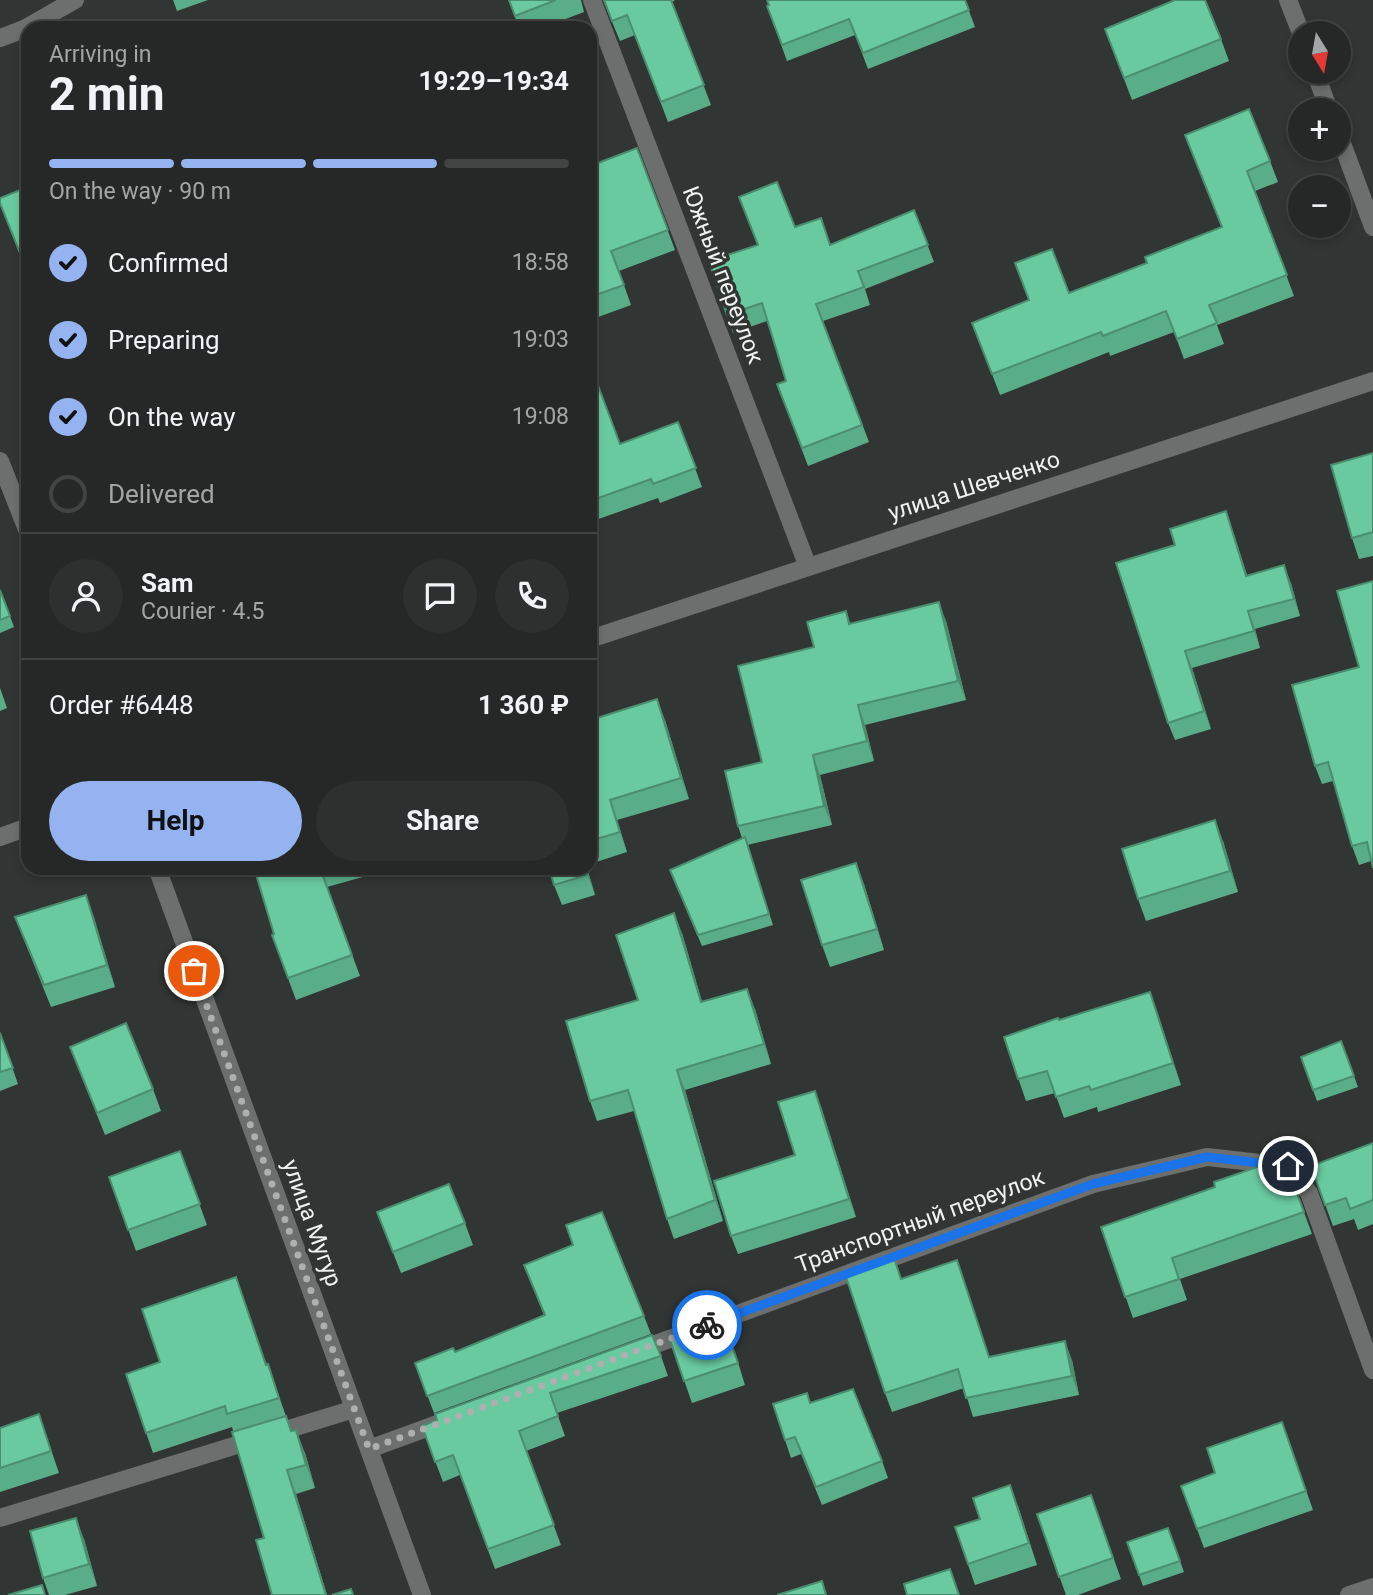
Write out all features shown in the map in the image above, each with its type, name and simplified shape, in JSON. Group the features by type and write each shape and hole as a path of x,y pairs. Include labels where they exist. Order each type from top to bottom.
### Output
{"street":[{"path":"38,21 75,0"},
{"name":"Южный переулок","path":"592,0 808,567"},
{"path":"1288,0 1296,21"},
{"path":"0,38 21,30"},
{"path":"1349,161 1373,227"},
{"name":"улица Шевченко","path":"597,637 1373,381"},
{"path":"0,461 21,514"},
{"path":"0,837 21,830"},
{"name":"улица Мугур","path":"160,875 422,1595"},
{"name":"Транспортный переулок","path":"618,1358 1093,1184 1207,1157 1288,1166 1309,1193 1373,1370"},
{"path":"0,1518 354,1409"},
{"path":"369,1449 460,1416"},
{"path":"1349,1595 1373,1587"}],"building":[{"path":"509,0 556,0 515,16"},
{"path":"604,0 671,0 704,85 661,102 627,15 612,21"},
{"path":"767,0 965,0 969,10 863,53 849,19 782,45"},
{"path":"1175,0 1205,0 1221,39 1124,78 1105,29"},
{"path":"1249,109 1270,161 1247,171 1287,275 1209,305 1217,323 1177,339 1166,311 1103,336 1101,332 992,374 972,323 1029,300 1015,263 1052,249 1069,293 1147,263 1145,257 1222,227 1185,135"},
{"path":"637,148 668,230 611,251 624,285 597,295 597,163"},
{"path":"777,182 795,227 821,218 830,245 914,210 928,245 858,271 864,287 816,304 862,425 802,448 777,384 786,381 762,303 727,315 709,261 758,245 739,197"},
{"path":"21,190 21,256 0,203 0,198"},
{"path":"597,383 620,444 678,422 696,468 653,484 651,479 597,498"},
{"path":"1373,453 1373,532 1352,538 1331,465"},
{"path":"1226,511 1246,576 1284,565 1294,599 1248,611 1254,631 1185,651 1204,711 1168,723 1116,563 1175,545 1170,529"},
{"path":"1373,581 1373,868 1367,842 1352,846 1328,762 1315,766 1292,685 1359,667 1337,591"},
{"path":"0,590 10,616 0,620"},
{"path":"939,602 958,681 858,705 867,741 813,755 824,806 738,826 725,771 762,762 738,666 814,647 807,622 846,611 849,624"},
{"path":"657,699 681,778 610,800 620,832 597,839 597,728 597,718"},
{"path":"1215,820 1230,871 1138,899 1122,849"},
{"path":"745,837 769,914 698,935 670,870"},
{"path":"856,863 877,929 822,945 801,880"},
{"path":"256,875 323,875 352,955 288,978 272,935 274,934"},
{"path":"551,875 587,875 554,885"},
{"path":"86,895 107,965 44,985 15,917"},
{"path":"674,913 701,1002 747,989 764,1044 677,1070 715,1200 667,1219 628,1090 590,1101 566,1021 638,1000 616,935"},
{"path":"1150,992 1173,1063 1091,1090 1089,1086 1056,1097 1047,1071 1018,1079 1004,1037 1058,1018 1059,1020"},
{"path":"126,1023 153,1089 97,1113 70,1047"},
{"path":"0,1033 13,1068 0,1072"},
{"path":"1341,1041 1354,1076 1313,1090 1301,1057"},
{"path":"815,1091 849,1199 731,1236 714,1181 795,1155 778,1102"},
{"path":"1373,1143 1373,1200 1350,1209 1346,1198 1325,1205 1311,1166"},
{"path":"180,1151 200,1204 128,1230 109,1177"},
{"path":"1278,1160 1291,1177 1304,1212 1172,1258 1179,1279 1125,1297 1101,1227 1215,1187 1214,1182"},
{"path":"449,1184 465,1223 393,1252 377,1212"},
{"path":"602,1212 644,1316 427,1396 415,1363 453,1348 455,1352 545,1315 524,1265 573,1245 566,1225"},
{"path":"894,1258 901,1279 957,1260 989,1357 1065,1341 1072,1376 966,1398 958,1369 885,1393 844,1271 877,1260 878,1264"},
{"path":"236,1277 279,1398 227,1414 225,1406 146,1433 126,1374 160,1362 142,1309"},
{"path":"724,1322 738,1363 684,1381 670,1340"},
{"path":"652,1335 661,1356 550,1393 558,1416 519,1431 554,1525 488,1549 453,1455 435,1462 422,1426 437,1420 435,1414"},
{"path":"853,1389 882,1461 816,1487 795,1437 785,1440 773,1404 807,1393 810,1403"},
{"path":"39,1414 51,1451 0,1468 0,1428"},
{"path":"286,1416 291,1431 296,1430 306,1465 287,1470 326,1595 272,1595 256,1540 264,1538 232,1432"},
{"path":"1282,1422 1306,1491 1197,1529 1181,1486 1215,1473 1207,1448"},
{"path":"1010,1485 1029,1543 968,1564 955,1527 980,1519 973,1498"},
{"path":"1091,1495 1113,1558 1059,1577 1037,1514"},
{"path":"76,1518 89,1564 43,1578 30,1531"},
{"path":"1168,1528 1180,1561 1139,1575 1127,1542"},
{"path":"950,1569 959,1595 907,1595 904,1584"},
{"path":"822,1581 826,1595 777,1595"},
{"path":"42,1585 45,1595 8,1595"},
{"path":"351,1589 353,1595 332,1595"}],"way so far":[{"path":"194,971 369,1449 707,1325"}],"route":[{"path":"707,1325 1093,1184 1207,1157 1288,1166"}]}
